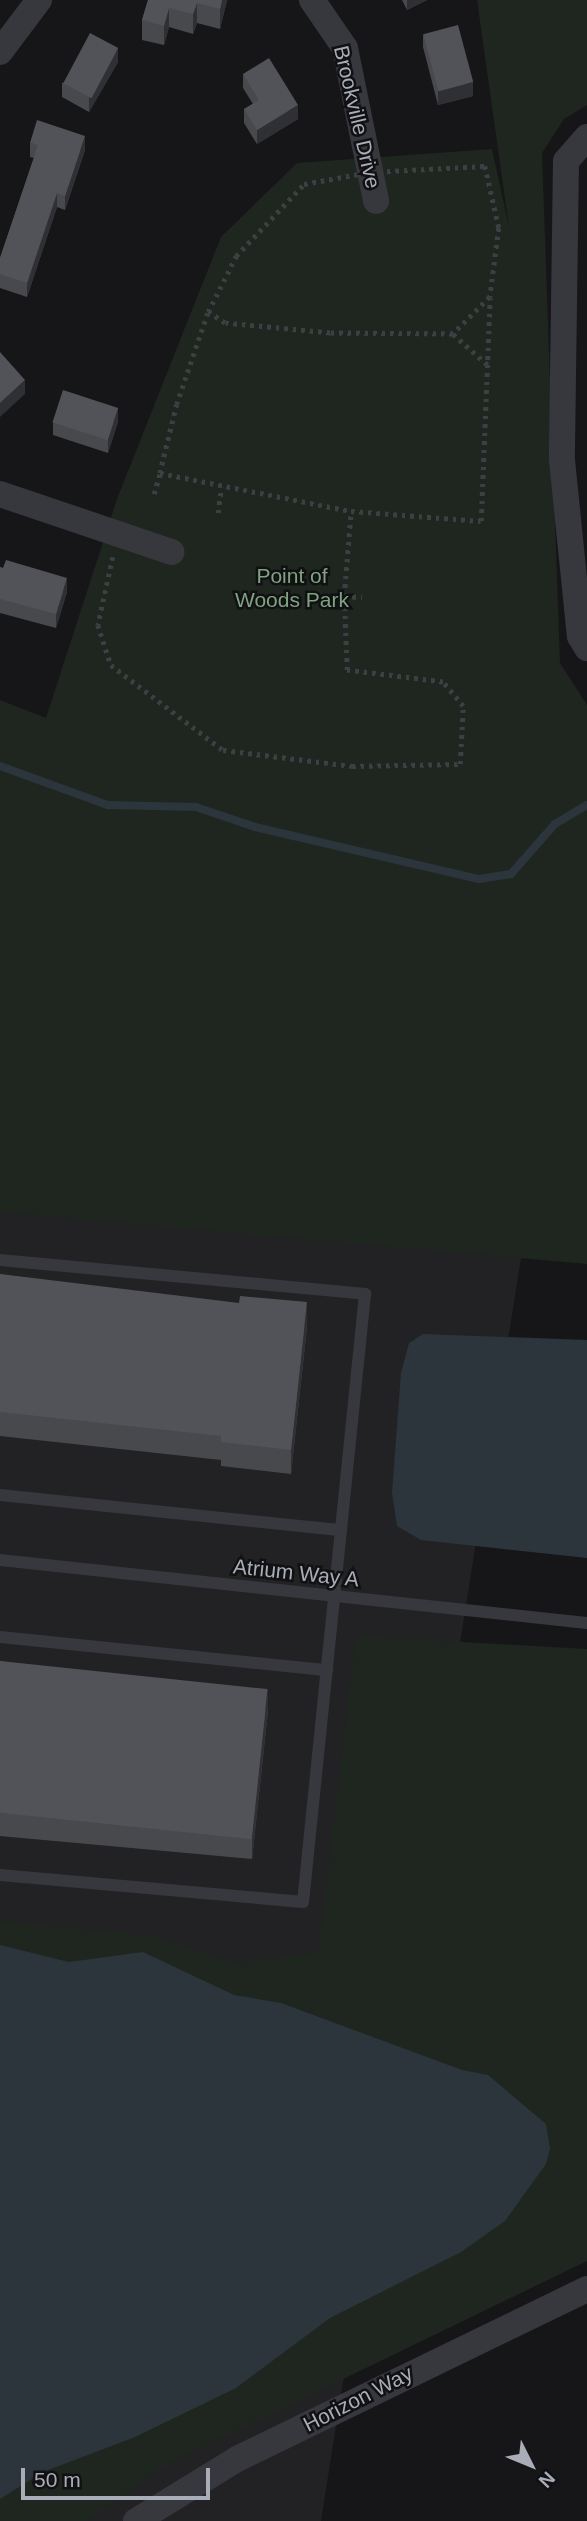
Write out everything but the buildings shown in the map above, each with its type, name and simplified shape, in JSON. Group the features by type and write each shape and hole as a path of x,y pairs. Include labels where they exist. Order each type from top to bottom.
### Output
{"street":[{"path":"0,52 39,0"},
{"name":"Brookville Drive","path":"312,0 345,48 376,201"},
{"path":"587,137 566,161 562,460 580,636 587,648"},
{"path":"0,494 172,552"},
{"name":"Horizon Way","path":"136,2521 239,2459 587,2289"}],"lane":[{"path":"0,1260 365,1294 303,1902 0,1875"},
{"path":"0,1495 341,1530"},
{"name":"Atrium Way A","path":"0,1560 587,1623"},
{"path":"0,1637 327,1670"}],"path":[{"path":"154,494 177,404 208,312 236,256 304,184 370,172 485,166 499,228 491,298 481,521 351,512 160,473"},
{"path":"453,334 491,298"},
{"path":"208,312 225,323 330,333 453,334 490,367"},
{"path":"218,513 221,487"},
{"path":"118,534 98,625 111,665 223,750 352,766 460,764 463,706 443,682 347,670 344,596 351,512"},
{"path":"344,596 362,597"}],"shaded area":[{"path":"0,744 587,837 321,2521 0,2521"},
{"path":"423,1334 587,1340 587,1558 421,1540 397,1526 392,1493 401,1373 409,1343"},
{"path":"0,1945 69,1962 143,1952 234,1995 281,2003 462,2070 488,2075 546,2124 550,2149 546,2164 505,2221 461,2252 330,2318 236,2388 135,2437 43,2472 0,2499"}],"green space":[{"name":"Point of Woods Park","path":"477,0 587,0 587,105 564,119 542,153 560,663 587,705 587,1264 0,1212 0,700 46,718 117,499 221,237 297,163 492,149 509,227"},
{"path":"356,1636 587,1649 587,2261 172,2462 88,2521 0,2521 0,1921 155,1936 233,1962 318,1953"}],"waterway":[{"path":"0,766 108,805 196,807 255,827 479,879 511,874 555,824 587,805"}]}
